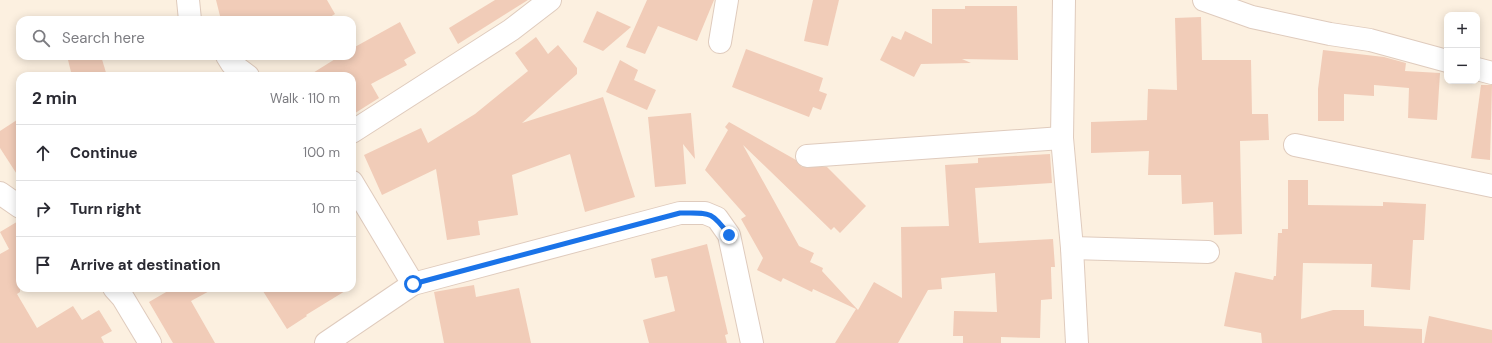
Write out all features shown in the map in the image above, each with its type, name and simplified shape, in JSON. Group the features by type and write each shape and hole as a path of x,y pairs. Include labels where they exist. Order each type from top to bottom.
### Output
{"street":[{"path":"188,0 190,16"},
{"path":"356,129 511,30 550,0"},
{"path":"720,42 727,0"},
{"path":"1064,0 1062,138 1072,248 1077,343"},
{"path":"1204,0 1252,17 1330,34 1370,40 1444,60"},
{"path":"230,60 232,64 243,72"},
{"path":"1480,70 1492,73"},
{"path":"807,156 1062,138"},
{"path":"1295,145 1492,186"},
{"path":"356,189 413,284"},
{"path":"0,194 16,204"},
{"path":"326,343 413,284 680,213 705,213 717,218 729,235 752,343"},
{"path":"1072,248 1208,252"},
{"path":"118,292 123,298 150,343"}],"building":[{"path":"216,0 327,0 335,14 332,16 220,16"},
{"path":"495,0 528,0 458,44 449,28"},
{"path":"647,0 714,0 697,41 658,26 645,54 626,47"},
{"path":"813,0 839,0 828,46 804,41"},
{"path":"965,6 1017,6 1018,60 962,59 971,63 921,64 914,77 880,60 892,36 901,40 905,31 932,44 932,9 965,9"},
{"path":"597,11 631,27 603,51 583,42"},
{"path":"1201,17 1202,60 1251,60 1252,114 1268,114 1269,140 1240,141 1242,234 1214,235 1213,202 1182,204 1181,175 1148,175 1149,151 1091,153 1091,122 1147,120 1148,89 1177,90 1175,18"},
{"path":"400,22 416,53 404,60 407,65 371,84 379,98 356,112 356,72 314,72 334,60 356,60 356,46"},
{"path":"536,37 548,54 558,45 577,68 577,74 522,123 603,97 635,197 585,212 570,154 512,175 518,215 478,221 480,235 447,240 436,169 382,195 364,155 421,128 428,143 475,114 528,71 515,53"},
{"path":"746,49 823,78 819,91 827,94 821,110 813,107 809,117 732,87"},
{"path":"1323,50 1384,57 1406,63 1405,71 1440,73 1437,120 1408,118 1409,88 1374,85 1374,96 1344,94 1344,121 1318,121 1318,89"},
{"path":"68,60 102,60 106,72 71,72"},
{"path":"620,60 638,70 634,80 656,90 647,110 606,92"},
{"path":"1481,85 1492,85 1490,160 1471,158"},
{"path":"691,113 695,159 683,144 686,184 655,187 648,117"},
{"path":"16,121 16,173 0,148 0,131"},
{"path":"729,122 796,160 802,167 827,167 866,206 840,233 834,227 831,230 743,145 799,246 814,253 810,262 823,268 822,271 858,310 874,282 902,298 901,227 949,226 945,165 978,163 978,158 1050,154 1052,183 975,188 979,243 1053,239 1055,267 1051,267 1052,299 1041,300 1040,338 1001,337 1001,343 963,343 963,336 953,336 954,311 997,312 995,273 941,278 942,289 928,290 898,343 835,343 856,309 813,289 812,292 783,278 781,282 757,270 763,258 741,219 746,216 705,170 728,130 725,127"},
{"path":"1288,180 1308,180 1308,205 1383,206 1383,202 1426,204 1424,240 1413,240 1410,290 1371,287 1372,264 1303,263 1301,319 1333,310 1364,310 1364,326 1422,329 1422,343 1262,343 1261,333 1224,326 1235,272 1273,280 1274,276 1276,276 1278,233 1282,233 1282,229 1288,229"},
{"path":"16,222 16,292 20,292 17,294 37,328 73,306 82,320 99,310 112,331 101,337 104,343 0,343 0,254 9,249 0,232"},
{"path":"707,244 728,334 725,335 727,343 649,343 643,320 675,311 667,276 655,278 651,259"},
{"path":"474,285 476,297 519,288 531,343 444,343 434,292"},
{"path":"166,292 208,292 191,301 215,343 173,343 149,302"},
{"path":"264,292 343,292 306,315 307,316 287,329"},
{"path":"1429,316 1492,330 1492,343 1424,343"}],"route":[{"path":"413,284 680,213 705,213 717,218 729,235"}]}
